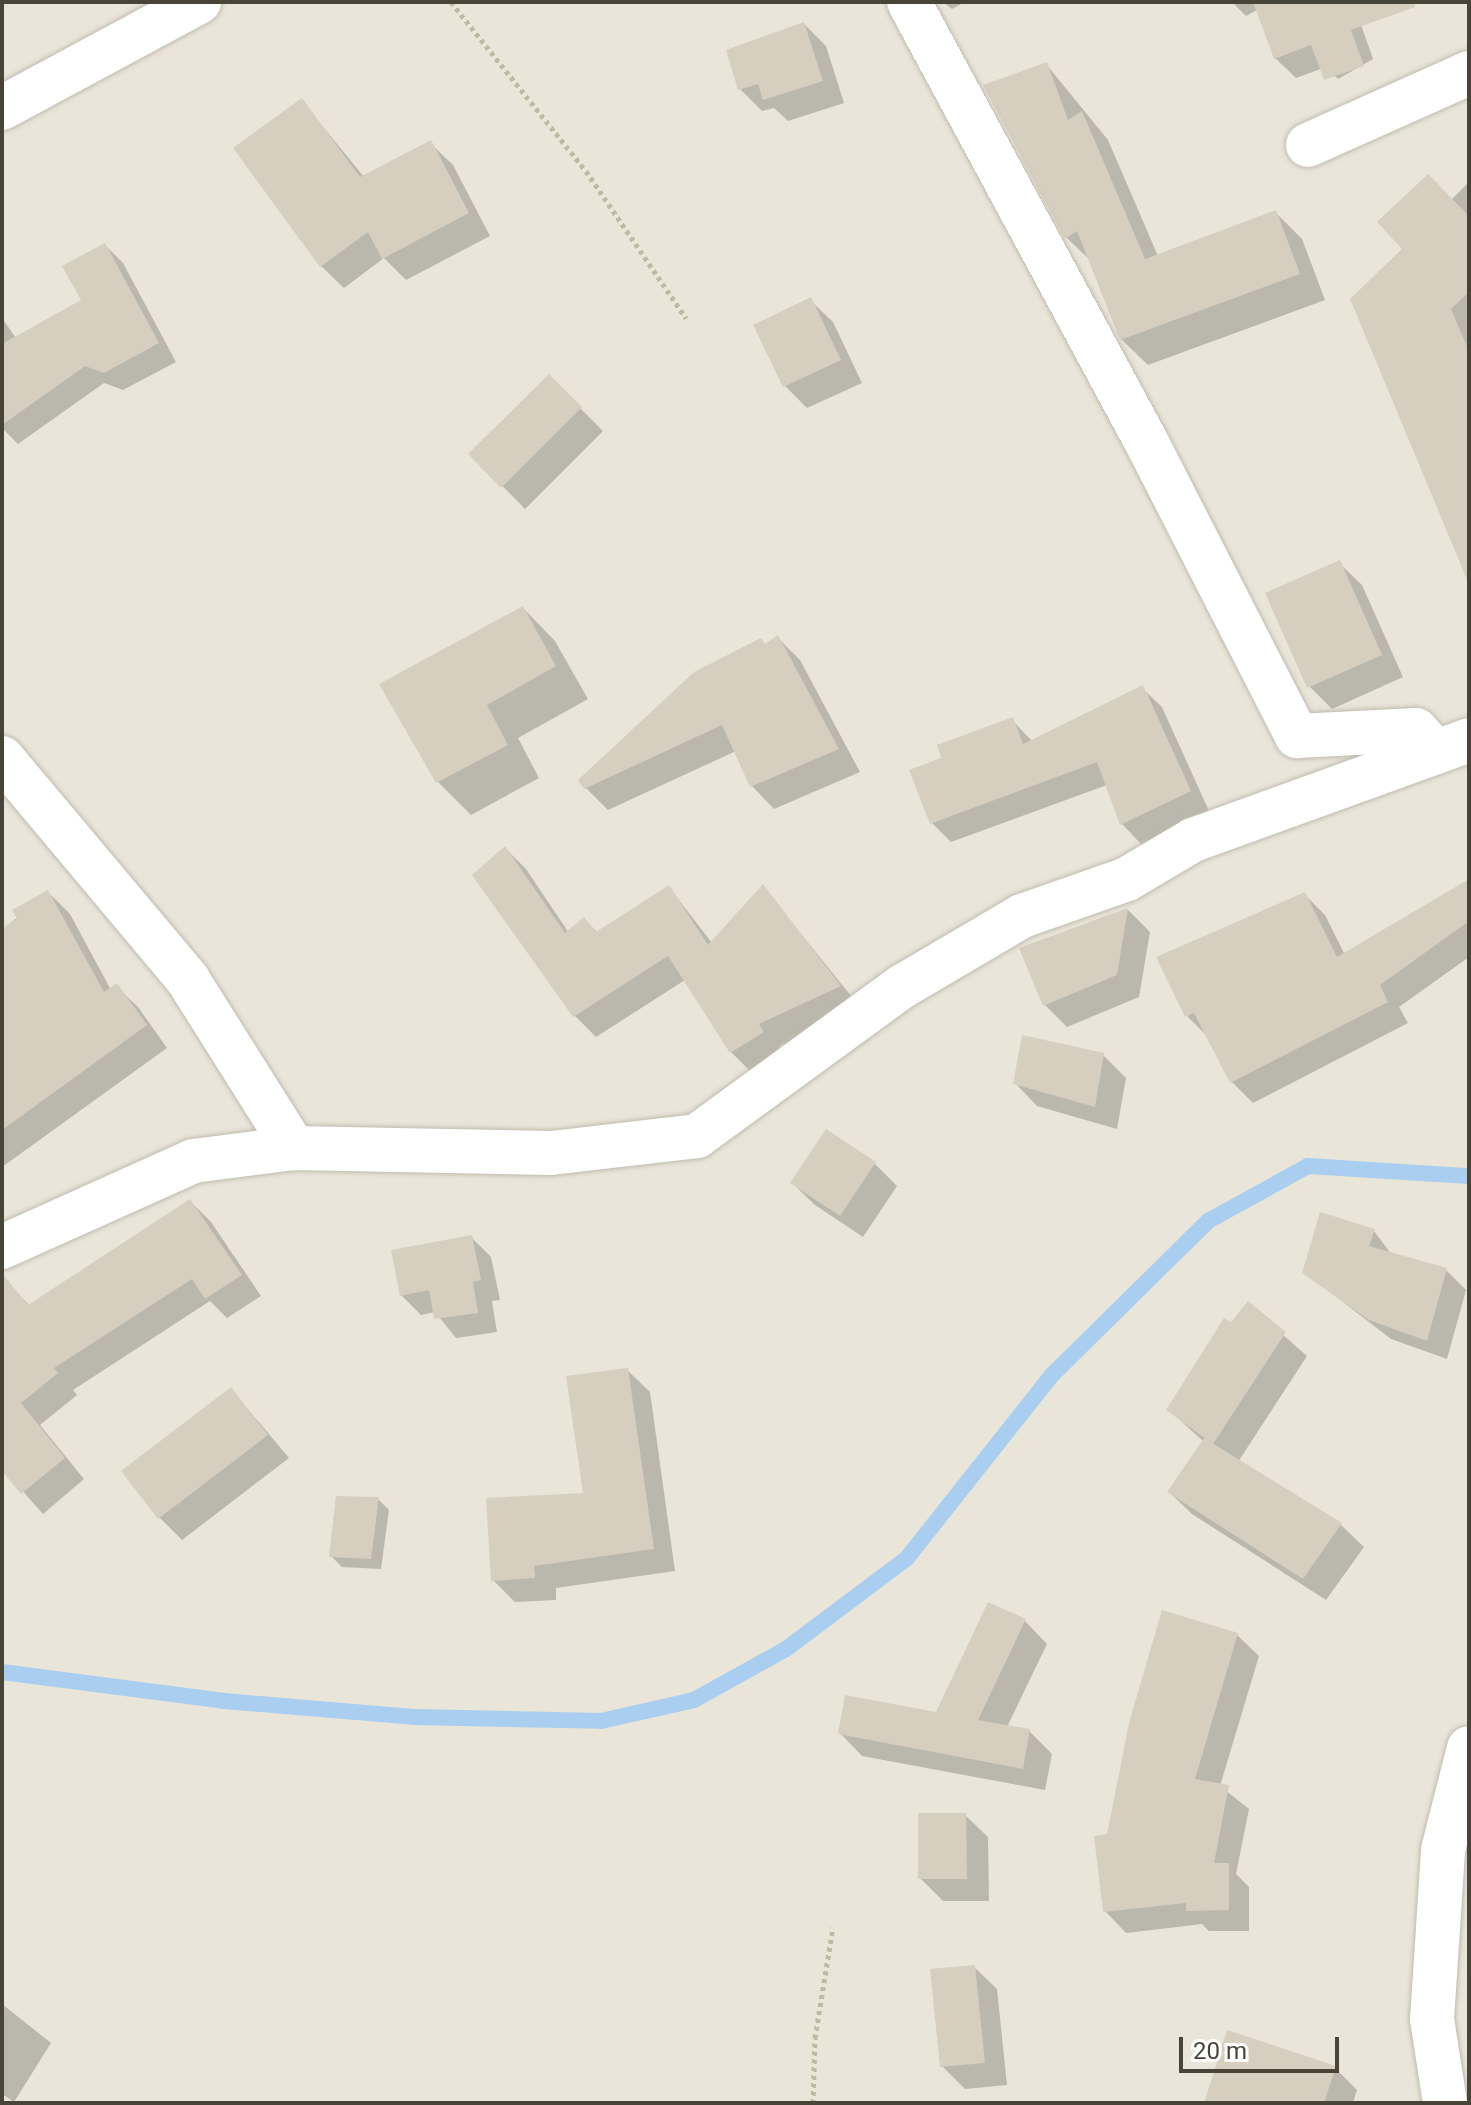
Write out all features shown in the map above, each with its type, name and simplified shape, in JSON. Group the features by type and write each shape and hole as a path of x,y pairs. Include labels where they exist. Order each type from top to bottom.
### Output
{"street":[{"path":"2,108 199,2"},
{"path":"909,2 1297,736 1416,730 1453,746"},
{"path":"1308,145 1469,73"},
{"path":"2,1247 193,1161 294,1148 551,1153 697,1136 903,986 1022,916 1127,879 1193,840 1453,746"},
{"path":"2,758 188,980 294,1148"},
{"path":"1445,2103 1432,2019 1442,1866 1469,1748"}],"path":[{"path":"451,2 586,171 686,318"},
{"path":"813,2103 815,2038 833,1927"}],"shaded area":[{"path":"2,2 1469,2 1469,2103 2,2103"}],"building":[{"path":"1253,2 1414,2 1415,7 1351,30 1364,66 1324,80 1311,45 1274,59"},
{"path":"804,22 823,81 763,100 758,84 738,90 726,50"},
{"path":"1047,62 1068,120 1082,111 1145,259 1276,210 1300,274 1120,340 1077,231 1065,239 983,85"},
{"path":"302,98 360,177 431,140 469,213 382,259 368,232 320,267 233,148"},
{"path":"1428,174 1469,216 1469,292 1451,309 1469,351 1468,582 1350,299 1402,249 1377,222"},
{"path":"105,243 159,343 104,373 85,366 2,425 2,344 81,300 62,266"},
{"path":"811,297 841,360 783,387 753,325"},
{"path":"549,374 582,407 501,488 468,454"},
{"path":"1340,560 1382,655 1307,688 1265,593"},
{"path":"523,606 556,666 487,705 508,745 436,783 379,684"},
{"path":"778,635 839,749 750,787 722,725 584,789 578,780 694,672 761,638 765,644"},
{"path":"1143,685 1191,791 1120,825 1097,762 930,824 909,770 941,758 937,745 1013,717 1023,744"},
{"path":"505,846 565,933 584,917 596,932 669,885 708,945 763,884 841,986 759,1024 764,1032 730,1053 668,956 573,1017 472,875"},
{"path":"1469,879 1469,921 1380,985 1388,1002 1230,1083 1194,1013 1185,1017 1156,957 1305,892 1337,957"},
{"path":"48,890 104,992 117,983 147,1025 2,1130 2,928 17,919 12,910"},
{"path":"1128,908 1117,975 1043,1006 1019,948"},
{"path":"1022,1035 1104,1053 1095,1107 1013,1084"},
{"path":"826,1129 876,1162 840,1216 790,1183"},
{"path":"190,1199 242,1275 205,1299 192,1279 54,1368 58,1373 21,1403 65,1458 21,1494 2,1471 2,1273 28,1305"},
{"path":"1320,1212 1375,1229 1369,1246 1447,1268 1427,1341 1369,1320 1302,1273"},
{"path":"472,1235 481,1280 473,1282 478,1313 434,1319 429,1290 400,1296 391,1250"},
{"path":"1248,1301 1286,1332 1213,1444 1166,1410 1224,1318 1231,1322"},
{"path":"628,1368 654,1549 534,1566 535,1578 491,1581 486,1498 583,1493 566,1376"},
{"path":"231,1387 268,1435 158,1519 121,1471"},
{"path":"1204,1438 1342,1523 1303,1579 1167,1492"},
{"path":"336,1496 379,1497 371,1559 329,1557"},
{"path":"988,1602 1026,1619 978,1720 1030,1729 1023,1769 838,1734 845,1695 936,1712"},
{"path":"1162,1610 1238,1633 1195,1779 1229,1785 1214,1863 1229,1863 1229,1910 1186,1911 1186,1903 1103,1912 1094,1836 1107,1834 1129,1723"},
{"path":"918,1813 966,1813 967,1879 918,1879"},
{"path":"975,1965 985,2063 940,2067 930,1969"},
{"path":"1227,2030 1336,2066 1324,2103 1204,2103"}],"waterway":[{"path":"2,1672 224,1701 416,1717 601,1721 694,1700 786,1649 907,1558 1053,1374 1208,1221 1308,1166 1469,1176"}]}
